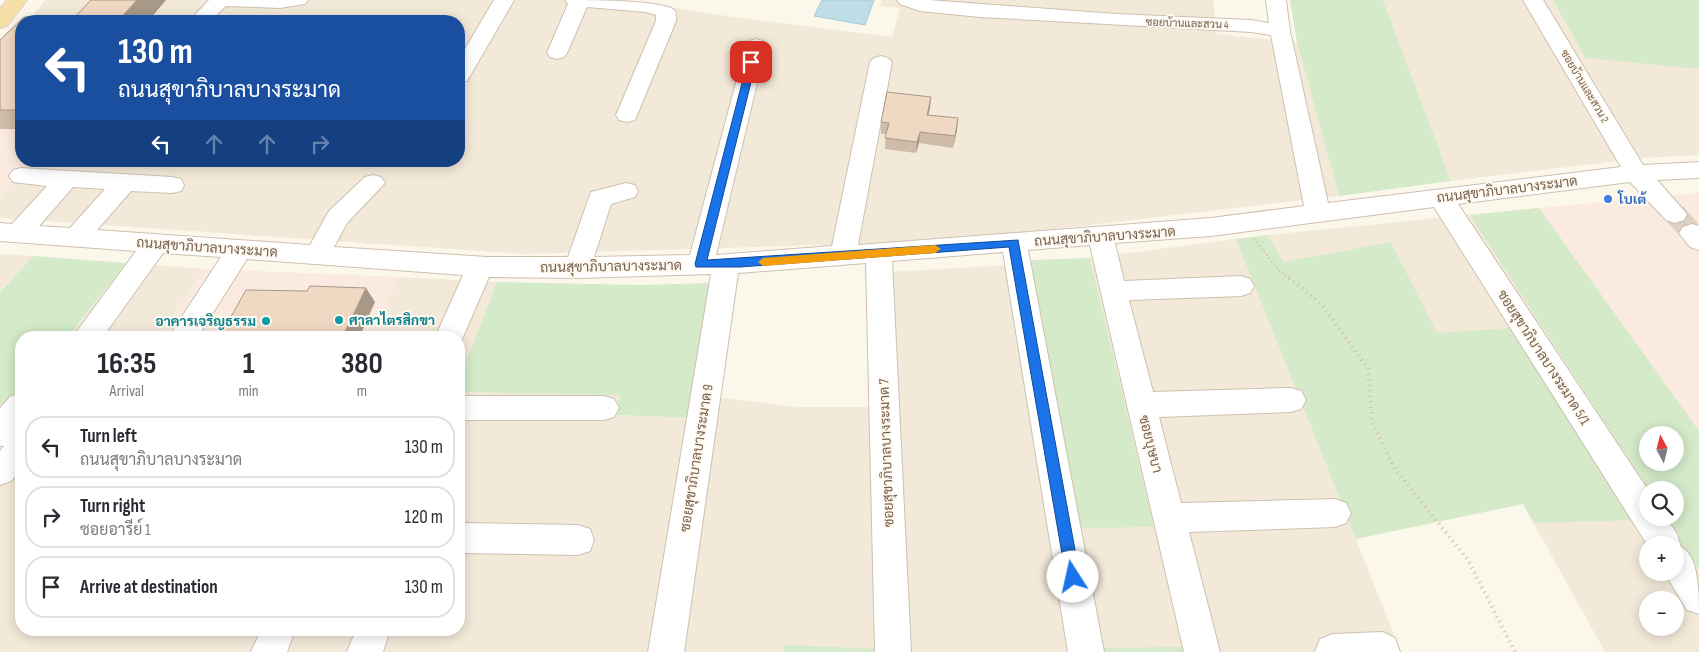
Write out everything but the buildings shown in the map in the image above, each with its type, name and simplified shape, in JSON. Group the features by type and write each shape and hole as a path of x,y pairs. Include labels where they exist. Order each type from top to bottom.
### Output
{"main road":[{"path":"0,22 17,0"}],"street":[{"path":"205,15 220,0"},
{"path":"227,0 280,2 300,0"},
{"path":"289,15 300,0"},
{"path":"465,66 504,0"},
{"path":"575,0 606,1 648,6 666,12 666,21 627,115"},
{"path":"557,53 580,0"},
{"name":"ซอยบ้านและสวน 4","path":"907,0 920,5 980,11 1117,10 1280,31"},
{"path":"1276,0 1280,31 1318,214"},
{"name":"ซอยบ้านและสวน 2","path":"1533,0 1636,173 1676,214"},
{"name":"ซอยสุขาภิบาลบางระมาด 9","path":"666,652 713,264 756,45"},
{"path":"843,256 881,62"},
{"name":"ถนนสุขาภิบาลบางระมาด","path":"9,233 480,267 578,268 713,264 843,256 1242,224 1636,173 1699,170"},
{"path":"21,176 67,180 172,184"},
{"path":"9,233 67,180"},
{"path":"77,237 124,183"},
{"path":"317,255 338,217 373,183"},
{"path":"578,268 600,198 626,191"},
{"name":"ซอยสุขาภิบาลบางระมาด 5/1","path":"1441,198 1639,503"},
{"name":"ซอยบุษบา","path":"1100,236 1202,652"},
{"path":"91,331 156,243"},
{"path":"1014,243 1086,652"},
{"path":"187,331 240,249"},
{"name":"ซอยสุขาภิบาลบางระมาด 7","path":"878,253 893,652"},
{"path":"451,331 480,267"},
{"path":"1113,290 1241,286"},
{"path":"1141,404 1291,400"},
{"path":"465,408 604,408"},
{"path":"10,445 15,427"},
{"path":"1169,518 1335,513"},
{"path":"465,538 578,540"},
{"path":"1684,574 1699,598"},
{"path":"268,652 275,636"},
{"path":"365,652 371,636"},
{"path":"1333,652 1382,650"}],"path":[{"path":"1242,224 1278,269 1321,304 1368,368 1372,422 1395,469 1468,560 1515,652"}],"shaded area":[{"path":"45,0 628,0 712,14 892,37 900,8 880,6 882,0 1213,0 1217,34 1297,42 1339,196 952,241 525,254 0,218 0,198 21,167 465,167 465,15 34,15"},
{"path":"1383,0 1699,0 1699,155 1643,158 1451,181"},
{"path":"15,41 15,167 21,167 0,198 0,48"},
{"path":"1699,193 1699,431 1539,208"},
{"path":"1539,208 1699,431 1699,652 1605,652 1523,504 1391,242 1284,262 1267,235"},
{"path":"1236,239 1401,652 0,652 0,405 15,401 15,636 465,636 465,392 620,395 616,415 696,418 714,397 797,407 876,407 871,273 1026,264 1154,527 1090,258"},
{"path":"0,254 33,256 0,291"},
{"path":"126,263 205,269 162,331 73,331"},
{"path":"205,269 399,277 373,331 163,331"},
{"path":"399,277 497,282 465,365 465,331 373,331"}],"green space":[{"path":"1290,0 1383,0 1451,181 1339,196 1297,42"},
{"path":"1553,0 1699,0 1699,69 1586,58"},
{"path":"1539,208 1699,431 1699,569 1684,546 1684,536 1678,536 1671,526 1684,526 1684,481 1642,481 1470,215"},
{"path":"1267,235 1284,262 1391,242 1437,333 1511,328 1635,520 1534,523 1523,504 1356,539 1236,239"},
{"path":"33,256 126,263 73,331 15,331 15,401 0,405 0,292"},
{"path":"1090,258 1154,527 1075,528 1026,264 1033,260"},
{"path":"497,282 640,285 715,283 696,418 616,415 620,395 465,392 465,365"},
{"path":"784,645 880,649 880,652 784,652"},
{"path":"1183,647 1184,652 1102,652 1102,648"}],"water":[{"path":"822,0 874,0 865,25 814,16"}],"tunnel":[{"path":"1675,214 1692,233"}],"slow traffic":[{"path":"763,262 935,249"}],"place":[{"name":"โบเต้","path":"1608,199"},
{"name":"ศาลาไตรสิกขา","path":"339,320"},
{"name":"อาคารเจริญธรรม","path":"266,321"}],"route":[{"path":"751,62 700,264 740,264 1014,243 1073,577"}]}
